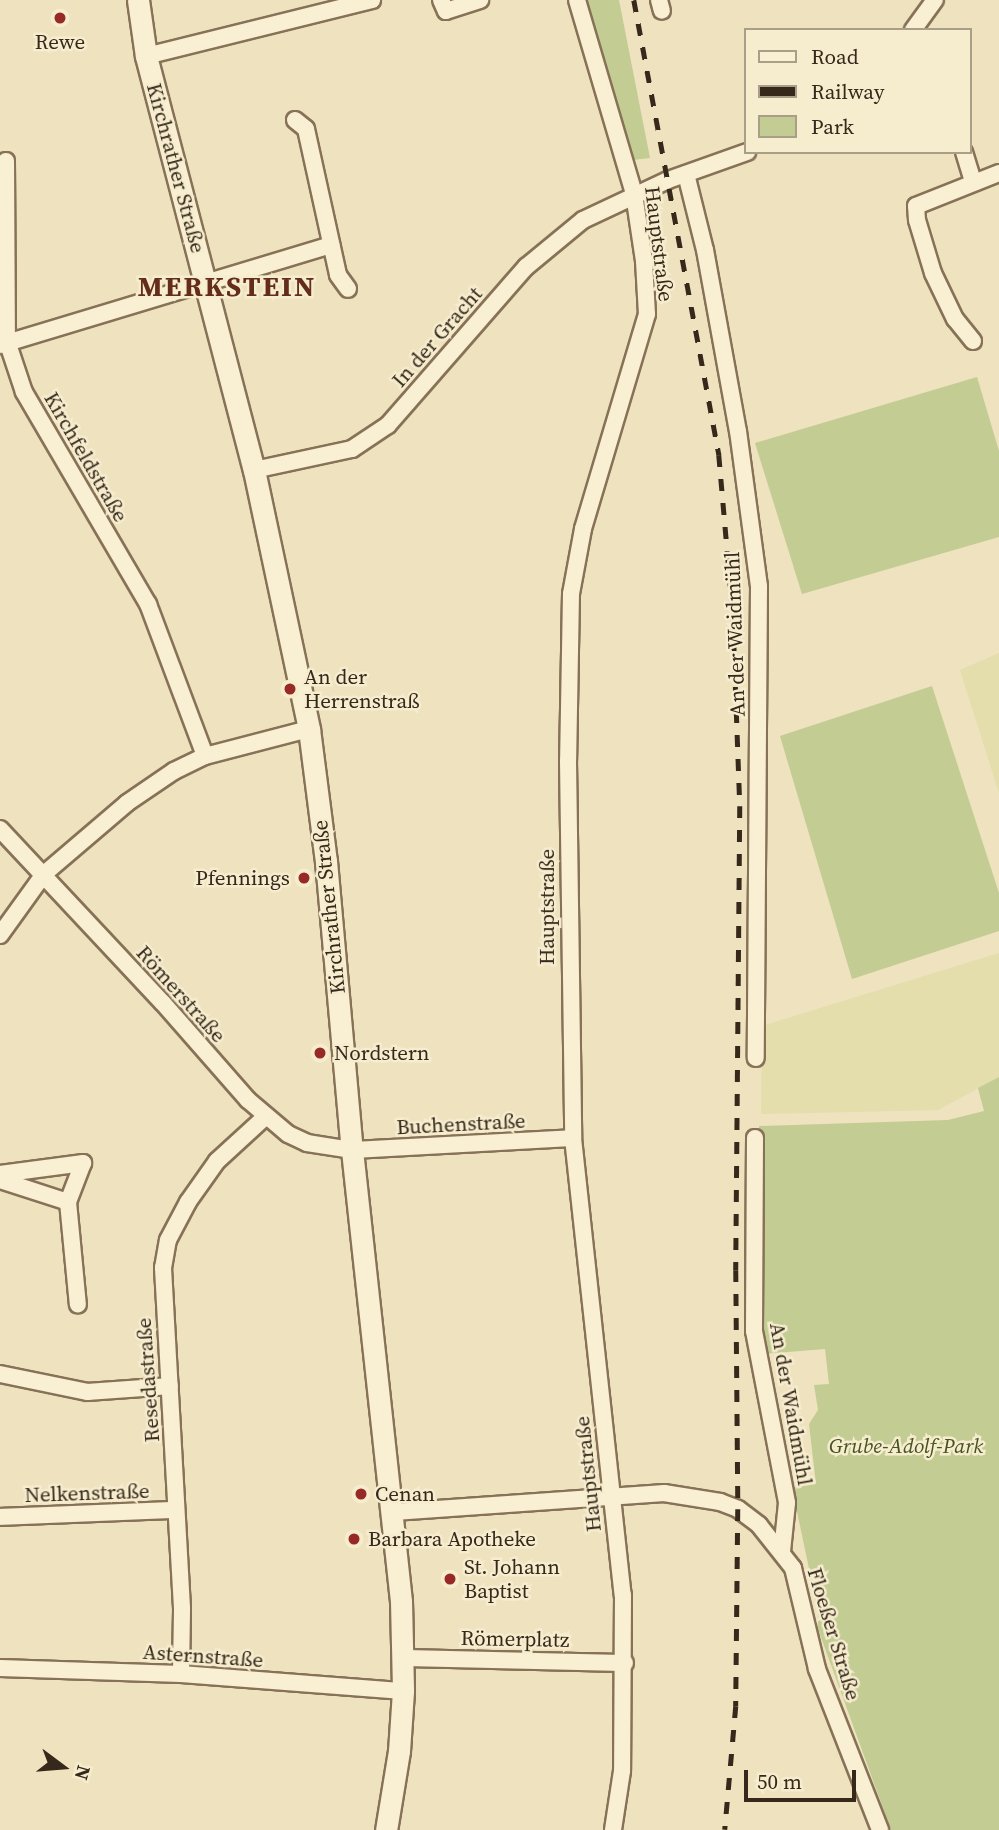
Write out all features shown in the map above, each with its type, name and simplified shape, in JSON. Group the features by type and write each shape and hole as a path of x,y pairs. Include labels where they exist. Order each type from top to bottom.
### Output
{"main road":[{"name":"Kirchrather Straße","path":"138,0 146,56 254,470 309,729 327,875 386,1477 394,1512 404,1658 399,1751 386,1830"}],"street":[{"path":"146,56 372,0"},
{"path":"441,0 446,11 480,0"},
{"name":"Hauptstraße","path":"577,0 634,194 644,261 647,314 583,530 571,594 568,816 573,1138 623,1595 625,1662 622,1771 613,1830"},
{"path":"919,26 935,0"},
{"path":"295,120 306,129 338,275 348,289"},
{"name":"In der Gracht","path":"254,470 352,449 388,425 526,267 583,220 634,194 744,153"},
{"path":"965,154 973,182"},
{"name":"Kirchfeldstraße","path":"6,160 4,343 24,392 148,604 205,756"},
{"path":"973,341 955,319 933,273 916,206 999,173"},
{"name":"An der Waidmühl","path":"686,174 705,250 738,431 759,586 756,1058"},
{"path":"4,343 331,245"},
{"path":"0,935 44,874 127,803 174,771 205,756 309,729"},
{"name":"Römerstraße","path":"0,830 44,874 264,1117 307,1143 352,1150"},
{"name":"Resedastraße","path":"181,1674 182,1608 170,1386 162,1295 168,1240 188,1202 217,1161 264,1117"},
{"name":"Buchenstraße","path":"352,1150 573,1138"},
{"name":"An der Waidmühl","path":"755,1138 754,1331 787,1503 782,1551"},
{"path":"0,1174 83,1163 68,1202 78,1305"},
{"path":"0,1180 68,1202"},
{"path":"0,1374 88,1392 170,1386"},
{"name":"Floeßer Straße","path":"611,1495 664,1493 720,1502 738,1509 759,1525 782,1551 793,1568 799,1587 817,1669 880,1830"},
{"path":"394,1512 611,1495"},
{"name":"Nelkenstraße","path":"0,1517 176,1510"},
{"name":"Römerplatz","path":"404,1658 625,1662"},
{"name":"Asternstraße","path":"0,1668 181,1674 403,1691"}],"shaded area":[{"path":"999,653 999,793 960,670"},
{"path":"999,953 999,1077 938,1110 761,1114 762,1026"}],"green space":[{"path":"585,0 619,0 650,158 633,160"},
{"path":"977,377 999,451 999,537 802,594 755,443"},
{"path":"932,686 999,893 999,931 852,979 780,736"},
{"name":"Grube-Adolf-Park","path":"999,1077 999,1830 891,1830 818,1629 818,1611 792,1488 816,1484 809,1424 818,1410 814,1385 829,1384 825,1349 761,1354 759,1126 948,1120 984,1111 978,1088"}],"railway":[{"path":"634,0 719,455 733,615 740,806 736,1270 738,1509 736,1706 725,1830"}],"place":[{"name":"Rewe","path":"60,18"},
{"name":"An der Herrenstraß","path":"290,689"},
{"name":"Pfennings","path":"304,878"},
{"name":"Nordstern","path":"320,1053"},
{"name":"Cenan","path":"361,1494"},
{"name":"Barbara Apotheke","path":"354,1539"},
{"name":"St. Johann Baptist","path":"450,1579"}],"district":[{"name":"MERKSTEIN","path":"227,286"}]}
